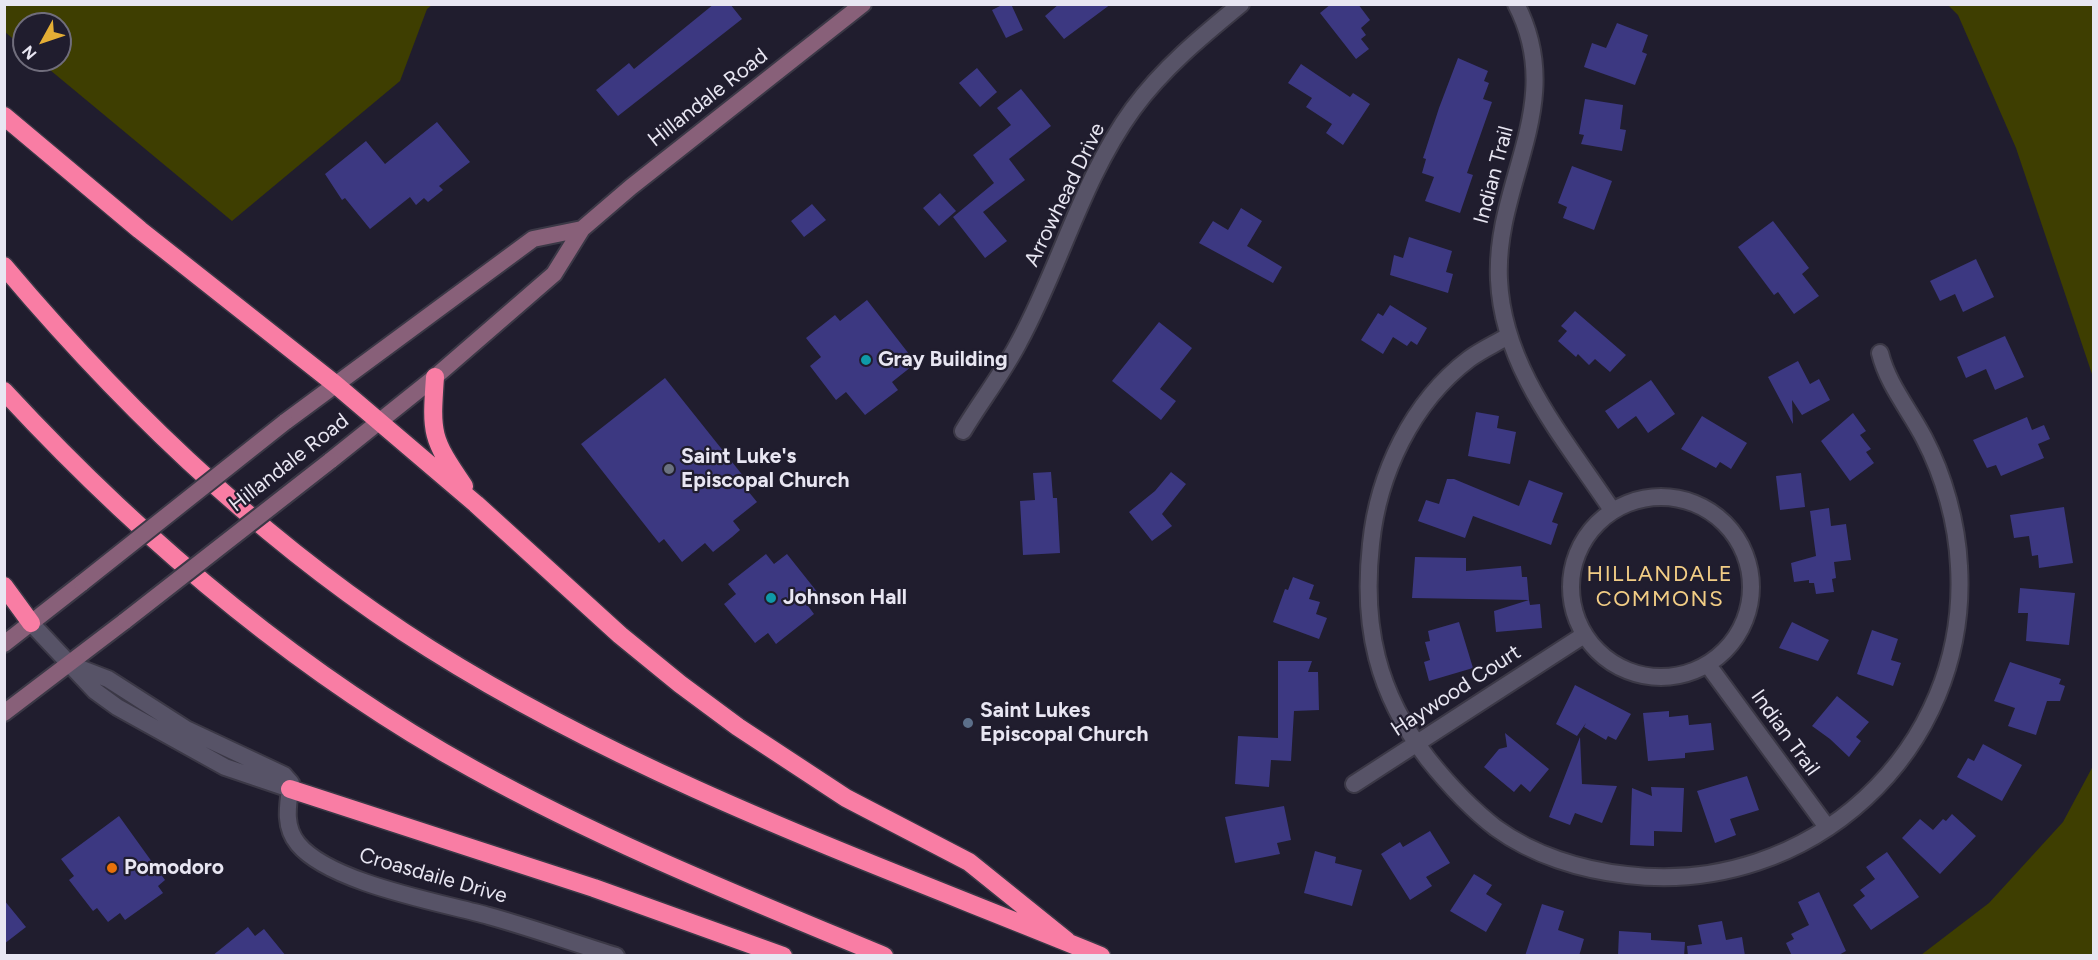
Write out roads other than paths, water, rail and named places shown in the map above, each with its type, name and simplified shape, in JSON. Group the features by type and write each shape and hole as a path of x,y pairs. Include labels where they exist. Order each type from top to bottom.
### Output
{"highway":[{"path":"4,116 140,230 335,384 476,504 620,635 738,727 846,798 969,862 1067,942"},
{"path":"4,266 87,359 180,455 282,543 375,612 430,649 493,686 611,749 712,797 1101,956"},
{"path":"435,377 432,423 435,439 476,504"},
{"path":"4,391 103,493 165,550 316,671 395,723 481,773 617,842 884,956"},
{"path":"4,586 31,623"},
{"path":"290,789 594,888 783,956"}],"main road":[{"name":"Hillandale Road","path":"4,713 125,621 435,377 554,274 582,229 631,187 863,4"},
{"name":"Hillandale Road","path":"4,644 285,422 533,239 582,229"}],"street":[{"name":"Arrowhead Drive","path":"963,431 1018,344 1076,215 1112,143 1133,110 1163,72 1241,4"},
{"name":"Indian Trail","path":"1516,4 1528,40 1535,81 1531,125 1504,217 1500,247 1499,281 1508,336 1529,383 1545,411 1612,510"},
{"path":"1508,336 1471,357 1451,374 1416,416 1389,468 1373,527 1368,569 1368,616 1376,656 1395,708 1416,744 1443,778 1498,829 1569,864 1601,873 1648,878 1689,878 1735,869 1782,854 1827,827 1865,799 1900,763 1921,732 1939,697 1951,661 1959,615 1959,566 1954,525 1942,484 1925,440 1884,370 1880,353"},
{"path":"1651,497 1671,497 1691,501 1709,511 1725,524 1738,540 1747,558 1751,578 1746,619 1737,637 1708,665 1670,678 1630,673 1596,651 1584,635 1575,616 1570,597 1570,576 1575,556 1592,528 1612,510 1631,501 1651,497"},
{"path":"31,623 95,691 117,707 178,743 225,767 290,789"},
{"name":"Haywood Court","path":"1354,784 1584,635"},
{"name":"Indian Trail","path":"1708,665 1827,827"},
{"name":"Croasdaile Drive","path":"290,789 288,818 296,841 309,855 332,869 378,885 491,916 616,956"}],"place":[{"name":"Gray Building","path":"866,360"},
{"name":"Saint Luke's Episcopal Church","path":"669,469"},
{"name":"Johnson Hall","path":"771,598"},
{"name":"Saint Lukes Episcopal Church","path":"968,723"},
{"name":"Pomodoro","path":"112,868"}],"district":[{"name":"HILLANDALE COMMONS","path":"1660,588"}]}
